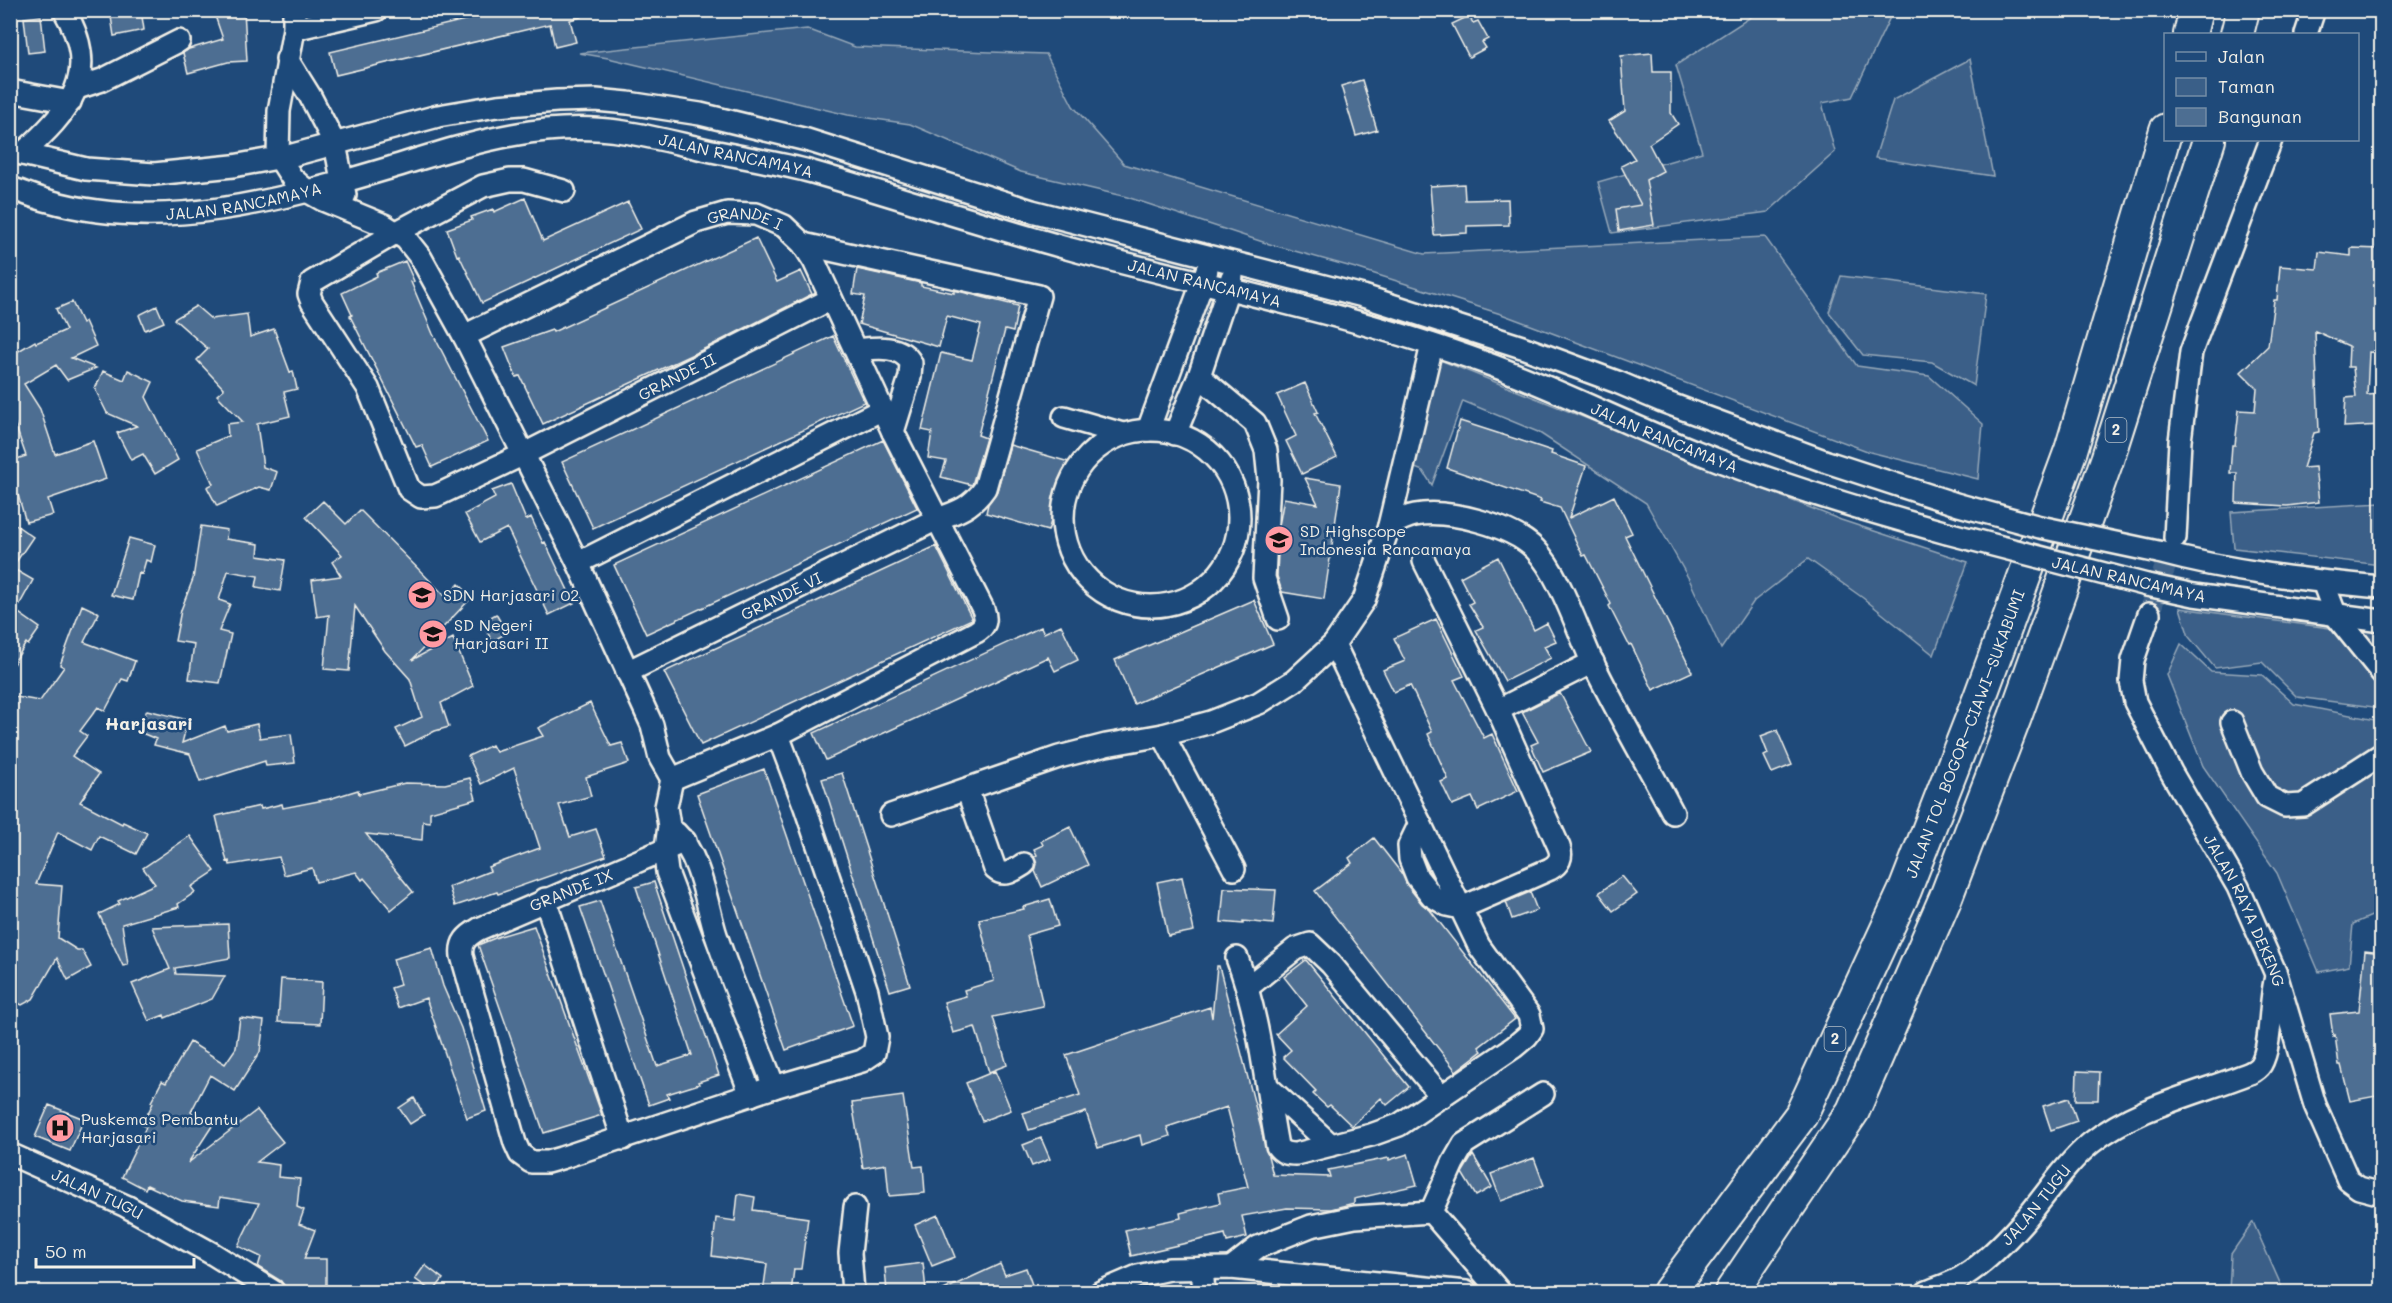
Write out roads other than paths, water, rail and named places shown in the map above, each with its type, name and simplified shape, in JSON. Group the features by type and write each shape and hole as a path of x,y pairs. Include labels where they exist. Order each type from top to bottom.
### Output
{"highway":[{"path":"2190,33 2196,10"},
{"path":"2237,33 2242,10"},
{"name":"JALAN TOL BOGOR–CIAWI–SUKABUMI","path":"1669,1293 1801,1115 1905,890 1980,697 2071,450 2164,137"},
{"name":"2","path":"1731,1293 1853,1111 1946,897 2015,717 2107,460 2209,141"}],"street":[{"path":"16,153 53,125 74,95 80,54 73,26 64,10"},
{"path":"376,10 294,20 279,111 278,156 292,178 307,191 397,232 406,239 421,258 464,336 578,563 652,725 660,758 672,779 666,807 675,846 700,876 717,935 774,1087"},
{"path":"2306,33 2314,10"},
{"path":"10,92 74,95 179,41"},
{"path":"287,59 310,96 335,144 348,210"},
{"name":"JALAN RANCAMAYA","path":"16,153 86,169 146,174 233,166 278,156 289,156 438,116 497,106 557,100 628,103 700,114 807,140 1032,211 1238,262 1363,296 1522,347 1827,462 1959,505 2226,569 2382,587"},
{"name":"JALAN RANCAMAYA","path":"10,188 50,202 68,205 116,212 181,213 236,207 307,191 461,146 528,131 573,128 622,132 810,172 1060,246 1327,314 1432,345 1527,378 1728,464 1856,507 1947,533 2194,595 2382,621"},
{"path":"2175,538 2180,441 2191,352 2271,141"},
{"name":"GRANDE II","path":"564,191 524,180 483,186 397,232 312,282 309,294 318,313 368,388 409,489 421,497 435,496 522,455 831,299"},
{"name":"GRANDE I","path":"464,336 696,222 714,216 741,213 771,219 784,226 803,244 1039,296"},
{"path":"672,779 778,735 982,628 986,617 893,432 814,261 803,244"},
{"path":"1148,430 1211,257"},
{"path":"1176,434 1199,376 1238,262"},
{"name":"GRANDE VI","path":"627,672 937,519 963,510 979,497 985,488 1039,296"},
{"path":"891,815 1059,757 1107,745 1163,735 1234,714 1275,694 1294,681 1334,644 1364,600 1389,526 1432,345"},
{"path":"857,350 891,350 904,355 911,363 910,377 893,432"},
{"path":"1199,376 1255,423 1266,450 1269,480 1264,578 1278,619"},
{"path":"578,563 883,409"},
{"path":"1064,417 1123,434"},
{"path":"1148,430 1176,434 1199,443 1220,462 1234,486 1240,513 1237,541 1225,566 1206,587 1182,600 1154,605 1126,602 1101,590 1081,571 1068,547 1063,519 1066,492 1079,467 1098,447 1123,434 1148,430"},
{"path":"1389,526 1414,515 1438,513 1476,521 1514,535 1537,551 1554,578 1593,662 1673,813"},
{"path":"1424,561 1498,710 1561,854 1556,865 1550,869 1461,908"},
{"path":"2323,582 2336,616 2382,673"},
{"name":"JALAN RAYA DEKENG","path":"2148,614 2133,660 2131,681 2135,702 2171,772 2238,887 2276,975 2314,1105 2348,1180 2359,1188 2382,1194"},
{"path":"1237,958 1248,987 1277,1146 1281,1152 1296,1154 1399,1125 1514,1047 1532,1029 1529,1016 1486,957 1334,644"},
{"path":"1498,710 1593,662"},
{"path":"2232,722 2252,772 2266,797 2285,806 2303,805 2382,754"},
{"path":"545,899 623,1139 774,1087 861,1061 873,1053 877,1043 867,991 805,807 778,735"},
{"path":"1163,735 1234,870"},
{"path":"967,789 994,869 999,873 1006,873 1024,864"},
{"path":"675,846 667,872 751,1095"},
{"name":"GRANDE IX","path":"623,1139 547,1162 531,1162 520,1154 462,956 462,945 465,938 478,929 675,846"},
{"path":"1248,987 1295,949 1310,944 1331,964 1442,1097"},
{"name":"JALAN TUGU","path":"1927,1293 1964,1276 1991,1255 2023,1222 2088,1146 2111,1128 2143,1113 2214,1088 2259,1067 2265,1055 2276,975"},
{"path":"1268,1087 1331,1145"},
{"path":"1431,1212 1464,1144 1543,1094"},
{"name":"JALAN TUGU","path":"10,1154 126,1206 213,1254 274,1293"},
{"path":"853,1293 850,1253 855,1207"},
{"path":"1231,1268 1258,1247 1311,1226 1355,1217 1431,1212"},
{"path":"1431,1212 1500,1293"},
{"path":"1202,1268 1204,1293"},
{"path":"1101,1293 1138,1276 1169,1269 1231,1268 1466,1293"}],"tunnel":[{"path":"2149,614 2175,538"}],"place":[{"name":"SD Highscope Indonesia Rancamaya","path":"1279,540"},
{"name":"SDN Harjasari 02","path":"422,595"},
{"name":"SD Negeri Harjasari II","path":"433,634"},
{"name":"Puskemas Pembantu Harjasari","path":"60,1128"}],"district":[{"name":"Harjasari","path":"149,724"}]}
